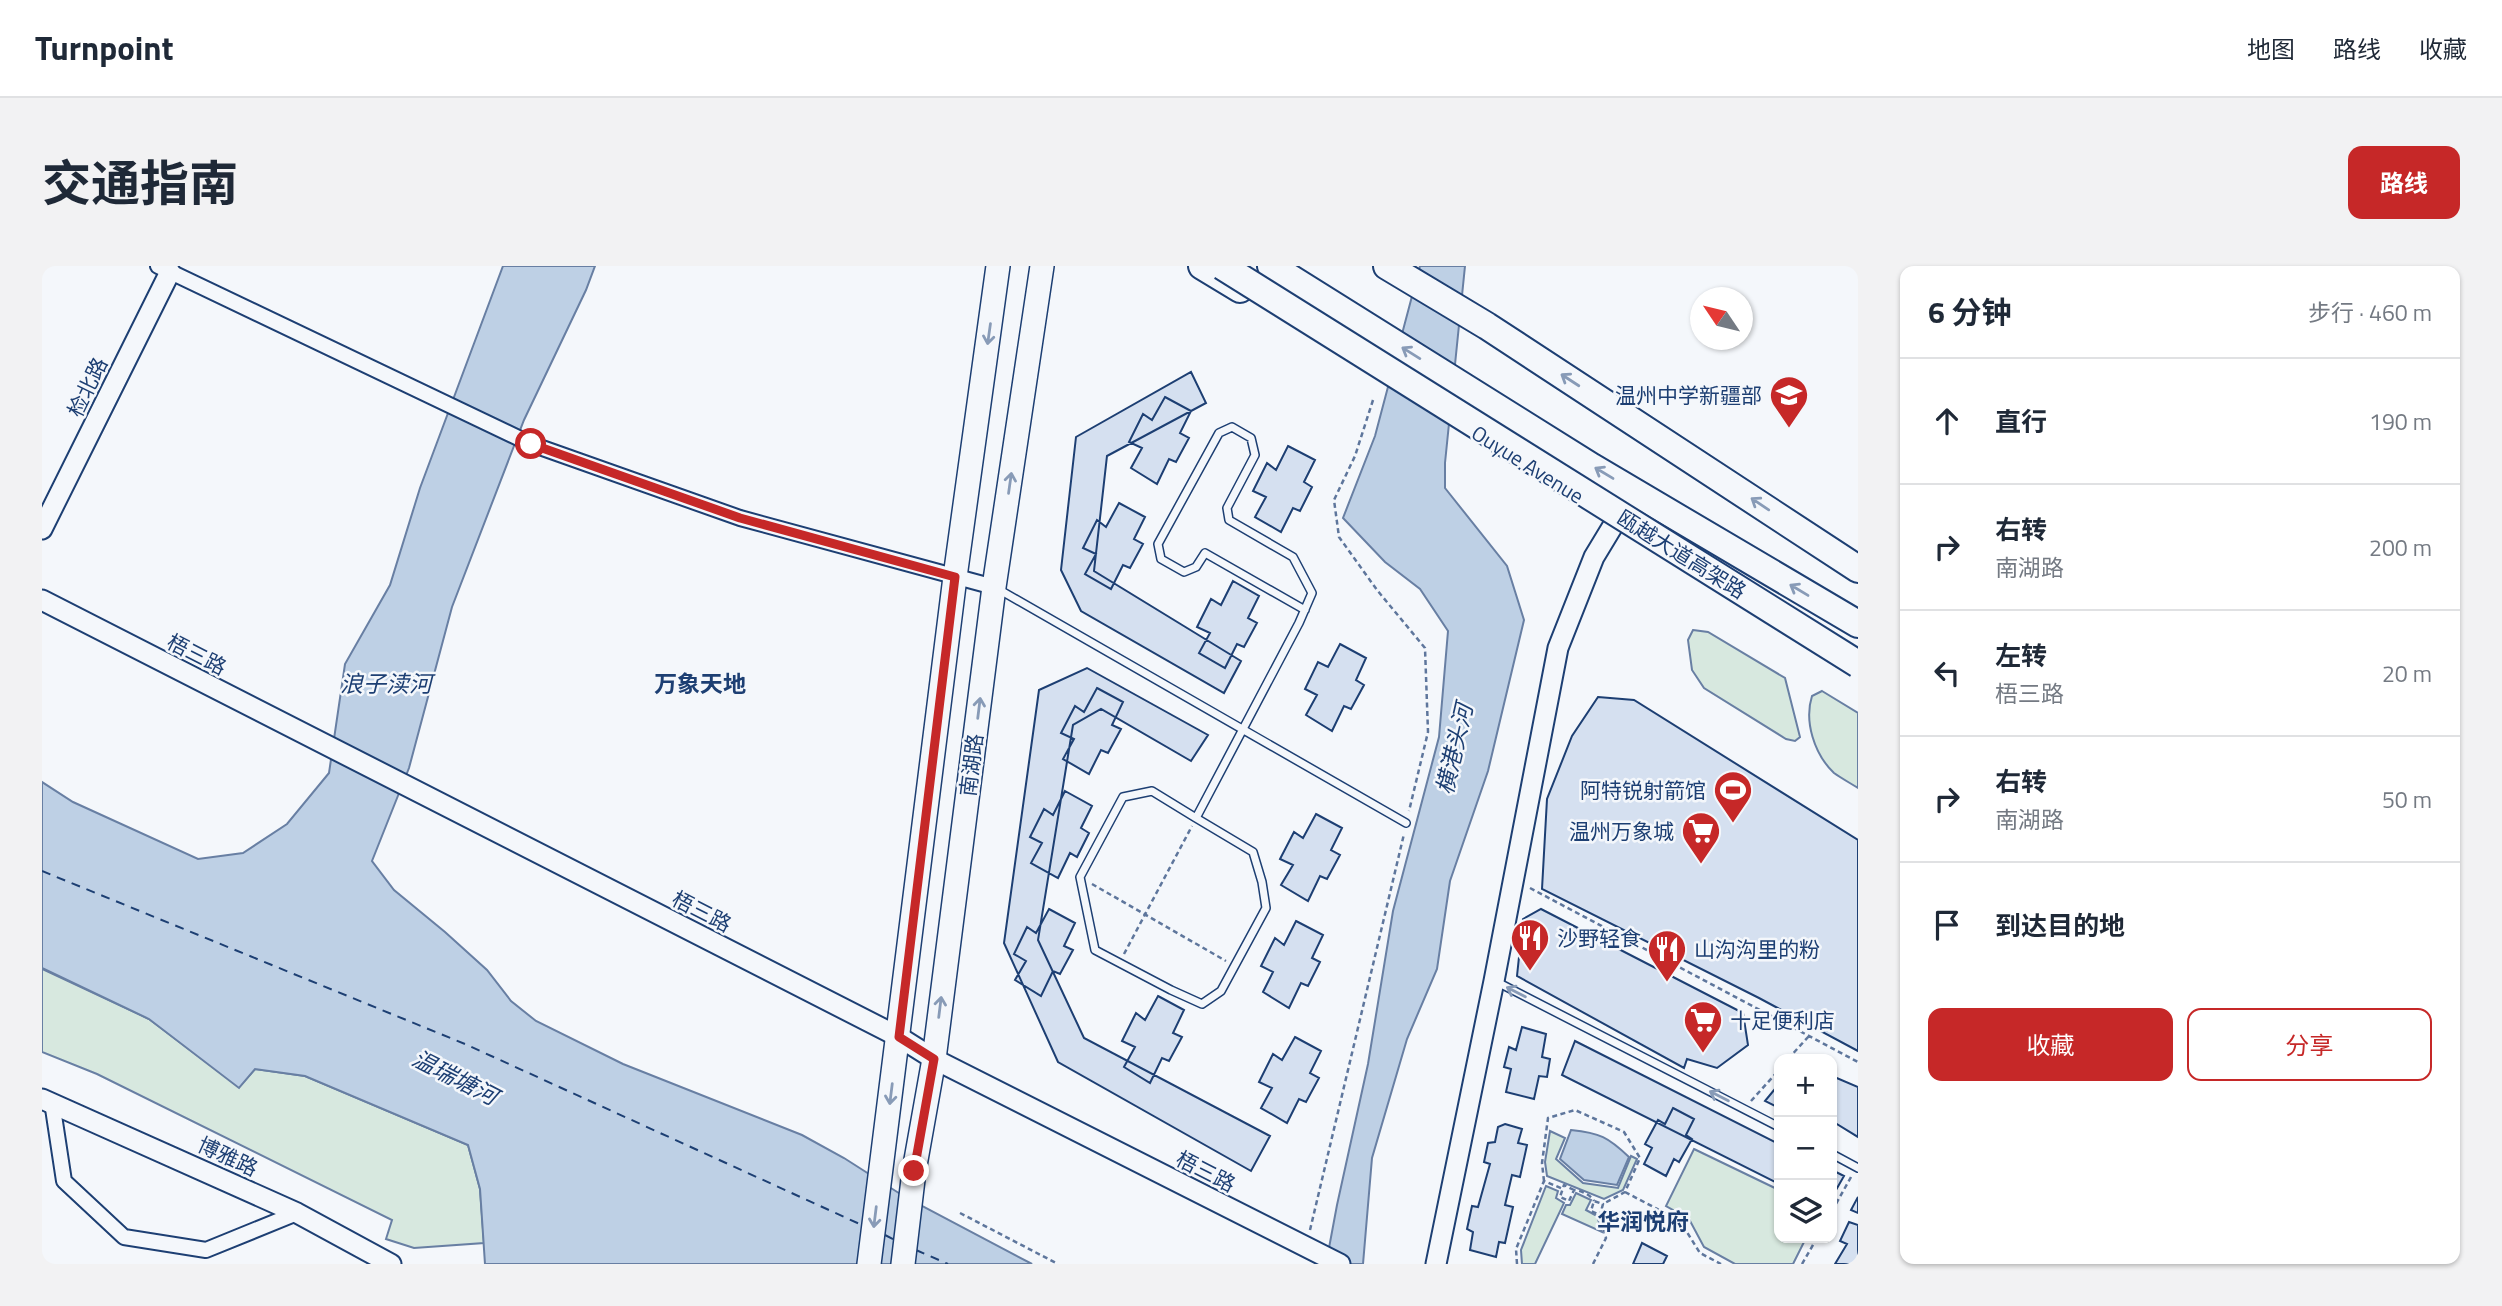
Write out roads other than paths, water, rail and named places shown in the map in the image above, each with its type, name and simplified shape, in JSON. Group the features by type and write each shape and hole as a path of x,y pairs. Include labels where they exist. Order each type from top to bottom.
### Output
{"highway":[{"name":"Ouyue Avenue","path":"1202,266 1617,519 1858,655"},
{"name":"瓯越大道高架路","path":"1222,266 1858,664"},
{"name":"瓯越大道高架路","path":"1271,266 1592,467 1858,624"},
{"path":"1387,266 1488,326 1858,569"}],"main road":[{"name":"南湖路","path":"869,1264 955,577 998,266"},
{"name":"南湖路","path":"902,1264 914,1171 934,1059 994,587 1042,266"}],"street":[{"path":"167,268 531,444 740,518 994,587"},
{"name":"检北路","path":"42,529 167,268"},
{"path":"1436,1264 1558,648 1594,557 1617,519"},
{"name":"梧三路","path":"42,600 899,1037 934,1059 1340,1264"},
{"path":"47,1101 64,1181 124,1237 206,1250 297,1213"},
{"name":"博雅路","path":"47,1101 297,1213 391,1264"}],"lane":[{"path":"1196,818 1244,730 1305,610 1312,593 1293,558 1229,520 1227,508 1255,455 1251,438 1232,427 1219,433 1158,544 1161,559 1184,572 1196,566 1205,553 1305,610"},
{"path":"994,587 1406,823"},
{"path":"1152,791 1196,818 1253,852 1266,908 1221,991 1202,1004 1095,950 1080,877 1122,797 1152,791"},
{"path":"1494,981 1774,1124"},
{"path":"1837,1157 1857,1167"}],"water":[{"path":"503,266 595,266 524,420 452,607 409,768 372,861 394,890 487,970 511,1001 536,1021 623,1064 802,1135 905,1197 1032,1264 485,1264 480,1189 468,1145 305,1076 255,1069 239,1088 149,1019 42,968 42,782 73,802 198,859 243,853 287,824 329,773 345,664 390,585 420,488"},
{"name":"横港头河","path":"1420,266 1465,266 1445,463 1445,488 1507,566 1524,620 1488,771 1450,881 1437,969 1407,1039 1372,1158 1363,1264 1326,1264 1368,1064 1393,911 1439,737 1448,631 1420,589 1385,562 1343,518 1375,436"},
{"path":"1571,1130 1603,1137 1629,1157 1617,1185 1584,1180 1560,1159"}],"place":[{"name":"温州中学新疆部","path":"1789,429"},
{"name":"阿特锐射箭馆","path":"1733,824"},
{"name":"温州万象城","path":"1701,865"},
{"name":"沙野轻食","path":"1530,972"},
{"name":"山沟沟里的粉","path":"1667,983"},
{"name":"十足便利店","path":"1703,1054"}],"district":[{"name":"万象天地","path":"700,683"},
{"name":"华润悦府","path":"1643,1221"}],"water label":[{"name":"浪子渎河","path":"386,683"},
{"name":"温瑞塘河","path":"455,1077"}]}
